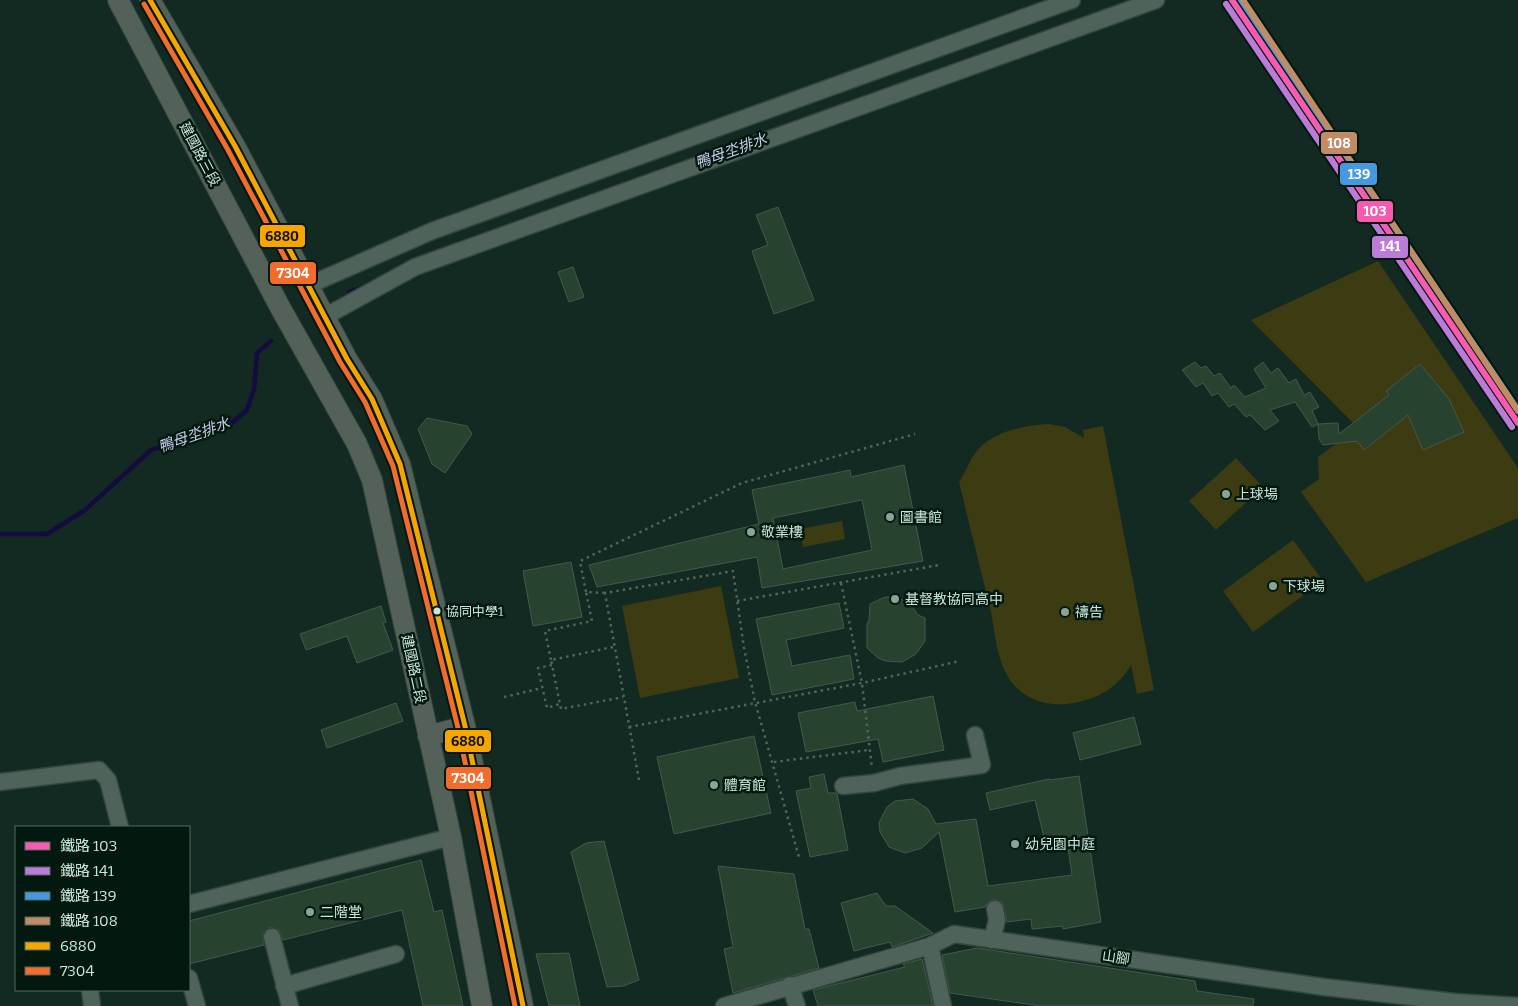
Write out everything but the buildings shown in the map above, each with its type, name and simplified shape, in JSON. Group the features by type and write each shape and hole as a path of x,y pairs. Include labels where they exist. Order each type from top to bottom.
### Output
{"main road":[{"name":"建國路三段","path":"118,0 281,309 303,347"},
{"path":"150,0 235,146 372,400 400,464 465,726 523,1006"},
{"name":"建國路二段","path":"303,347 357,444 372,480 451,836 482,1006"},
{"path":"428,736 465,726"}],"street":[{"path":"309,285 432,231 1072,0"},
{"path":"326,316 415,267 1156,0"},
{"path":"843,786 874,783 900,776 982,765 976,735"},
{"path":"0,782 99,770 108,780 120,826"},
{"path":"190,904 451,836"},
{"path":"992,940 997,920 995,908"},
{"name":"山腳","path":"724,1006 790,985 930,946 954,934 1324,987 1455,1002 1518,1006"},
{"path":"272,937 290,1006"},
{"path":"930,946 943,1006"},
{"path":"284,986 396,954"},
{"path":"190,982 197,1006"},
{"path":"790,985 797,1006"},
{"path":"90,991 92,1006"}],"path":[{"path":"623,697 562,709 560,704 545,631 592,620 580,561 742,483 915,434"},
{"path":"737,600 939,565"},
{"path":"586,592 604,593 733,571 755,702 774,762 800,857"},
{"path":"841,583 862,682 874,783"},
{"path":"604,593 638,780"},
{"path":"551,660 614,647"},
{"path":"629,727 960,661"},
{"path":"552,665 538,668 542,688 547,708 560,704"},
{"path":"504,697 542,688"},
{"path":"774,762 869,750"}],"shaded area":[{"path":"1378,261 1518,468 1518,518 1366,582 1301,492 1319,479 1318,457 1358,428 1251,320"},
{"path":"1050,424 1065,427 1084,438 1083,430 1103,426 1154,690 1137,694 1131,665 1120,680 1100,695 1074,703 1050,704 1035,700 1021,692 1008,678 1003,668 959,482 976,452 991,439 1010,430"},
{"name":"上球場","path":"1236,458 1263,487 1216,530 1189,501"},
{"path":"842,521 845,539 803,547 800,529"},
{"name":"下球場","path":"1293,540 1323,581 1253,632 1223,591"},
{"path":"721,586 739,678 640,698 622,606"}],"waterway":[{"name":"鴨母坔排水","path":"349,292 362,288"},
{"name":"鴨母坔排水","path":"0,534 47,534 85,510 151,450 233,422 247,410 254,389 257,353 271,341"}],"rail line":[{"name":"103","path":"1232,0 1518,423"},
{"name":"139","path":"1241,0 1518,410"},
{"name":"108","path":"1243,0 1518,411"},
{"name":"141","path":"1226,4 1512,427"}],"transit line":[{"name":"6880","path":"150,0 235,146 347,359 372,399 400,464 465,726 523,1006"},
{"name":"7304","path":"144,4 228,150 340,362 365,402 393,466 458,728 515,1006"}],"place":[{"name":"上球場","path":"1226,494"},
{"name":"圖書館","path":"890,517"},
{"name":"敬業樓","path":"751,532"},
{"name":"下球場","path":"1273,586"},
{"name":"基督教協同高中","path":"895,599"},
{"name":"協同中學1","path":"437,611"},
{"name":"禱告","path":"1065,612"},
{"name":"體育館","path":"714,785"},
{"name":"幼兒園中庭","path":"1015,844"},
{"name":"二階堂","path":"310,912"}]}
